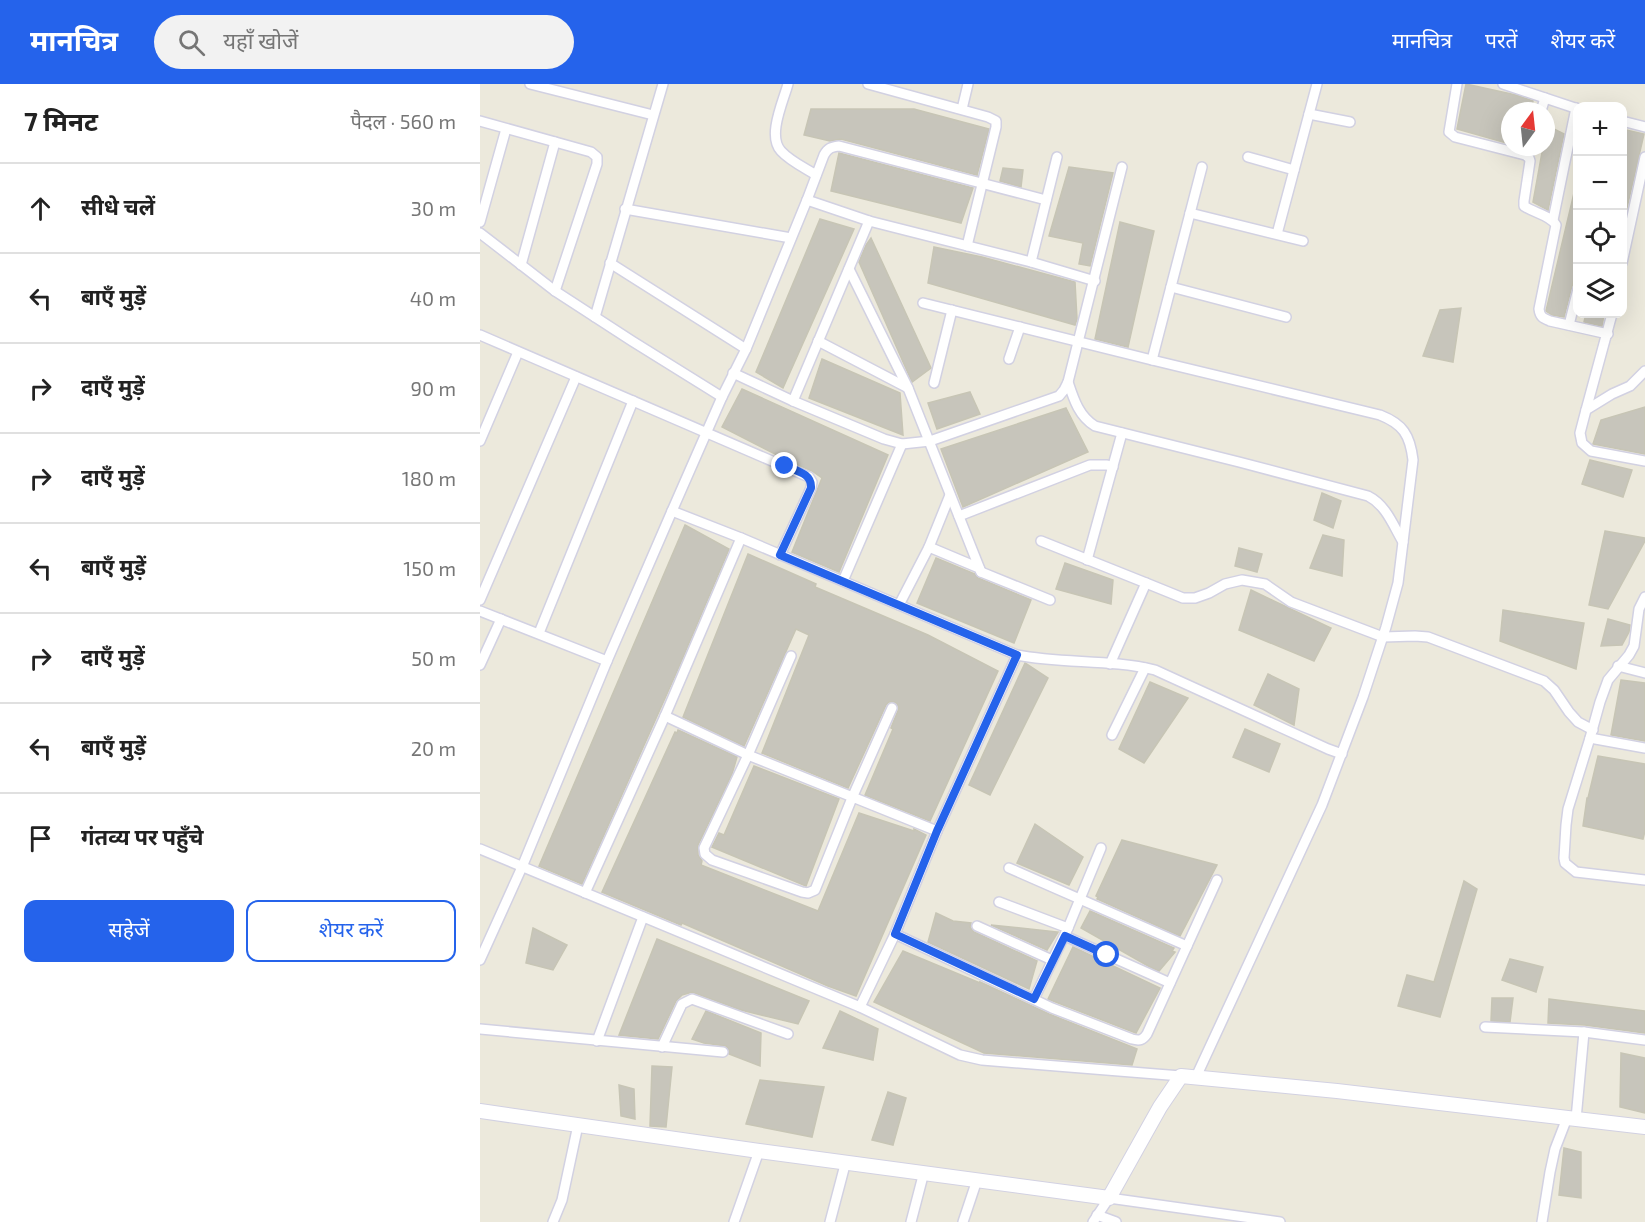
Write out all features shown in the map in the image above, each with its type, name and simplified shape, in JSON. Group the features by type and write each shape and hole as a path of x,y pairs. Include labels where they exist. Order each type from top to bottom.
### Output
{"main road":[{"path":"480,1111 1109,1198 1180,1076 1337,1091 1645,1126"}],"street":[{"path":"530,84 653,115"},
{"path":"595,316 663,84"},
{"path":"788,84 774,133 777,145 782,152 816,175"},
{"path":"868,84 962,109 988,117 996,122 966,246"},
{"path":"962,109 968,84"},
{"path":"1277,234 1317,84"},
{"path":"1457,84 1449,132 1455,137 1529,158 1524,206 1532,212 1553,220 1556,225 1539,309 1540,315 1542,318 1608,334"},
{"path":"1503,84 1573,108"},
{"path":"1544,102 1545,98"},
{"path":"1309,114 1350,122"},
{"path":"480,121 591,152 597,157 597,164 555,291"},
{"path":"1627,122 1645,128"},
{"path":"1553,220 1573,128"},
{"path":"480,222 506,129"},
{"path":"520,265 555,142"},
{"path":"480,960 522,867 672,511 722,397 746,349 827,149 839,146 1046,200"},
{"path":"1248,157 1294,170"},
{"path":"1627,244 1645,157"},
{"path":"1031,262 1057,158"},
{"path":"733,373 793,401 884,439 902,444 930,441 1059,396 1068,382 1122,167"},
{"path":"1152,360 1202,167"},
{"path":"807,200 868,221 1031,262 1095,281"},
{"path":"625,209 791,238"},
{"path":"1190,213 1304,241"},
{"path":"793,401 868,221"},
{"path":"480,234 555,291 722,397"},
{"path":"610,263 746,349"},
{"path":"849,269 908,388 981,572"},
{"path":"1171,287 1286,317"},
{"path":"923,303 1380,415 1392,420 1402,428 1412,449 1413,460 1398,583 1363,697 1322,805 1197,1077"},
{"path":"1569,325 1573,309"},
{"path":"934,383 952,310"},
{"path":"1611,318 1580,432 1582,444 1591,451 1645,461"},
{"path":"1009,359 1020,327"},
{"path":"480,335 809,477 812,482 811,488 780,555"},
{"path":"818,341 908,388"},
{"path":"480,441 518,352"},
{"path":"1586,410 1630,386 1645,371"},
{"path":"480,600 576,377"},
{"path":"1068,382 1077,407 1087,421 1095,426 1368,496 1381,506 1403,542"},
{"path":"539,633 633,401"},
{"path":"1087,560 1122,434"},
{"path":"843,581 902,444"},
{"path":"959,516 1090,465 1113,467"},
{"path":"899,605 929,547 950,495"},
{"path":"672,511 1017,655 1145,668 1162,672 1342,753"},
{"path":"585,893 665,716 741,538"},
{"path":"1041,541 1183,598 1195,598 1225,584 1242,580 1265,584 1291,602 1383,637 1428,638 1544,681 1554,690 1578,722 1592,734 1645,748"},
{"path":"929,547 979,568 981,572 1050,600"},
{"path":"1110,664 1146,583"},
{"path":"1645,597 1639,609 1634,646 1608,680 1600,702 1568,808 1564,863 1576,872 1645,880"},
{"path":"480,611 607,661"},
{"path":"480,665 501,619"},
{"path":"860,1007 895,934 937,831 1017,655"},
{"path":"791,656 704,848 705,854 712,860 802,892 815,891 852,798 892,708"},
{"path":"1618,666 1645,674"},
{"path":"1112,735 1145,668"},
{"path":"665,716 748,755 937,831"},
{"path":"1034,999 1067,932 1101,848"},
{"path":"480,849 860,1007 960,1055 982,1060 1180,1076"},
{"path":"1009,868 1187,946"},
{"path":"895,934 1034,999 1112,1032 1140,1041 1147,1034 1217,880"},
{"path":"999,902 1067,932 1170,983"},
{"path":"597,1041 643,917"},
{"path":"977,926 1052,960"},
{"path":"662,1047 682,1004 692,999 788,1034"},
{"path":"1485,1028 1584,1032 1645,1040"},
{"path":"480,1029 723,1052"},
{"path":"1542,1222 1556,1149 1572,1118 1584,1032"},
{"path":"553,1222 562,1200 578,1125"},
{"path":"734,1222 759,1151"},
{"path":"830,1222 846,1161"},
{"path":"911,1222 924,1172"},
{"path":"963,1222 977,1179"},
{"path":"1116,1222 1095,1218 1109,1198 1280,1222"}],"building":[{"path":"1466,84 1533,101 1501,102 1501,141 1457,129"},
{"path":"811,109 914,109 989,129 977,175 841,139 830,141 804,135"},
{"path":"1555,130 1564,134 1548,210 1533,202 1541,156 1555,156"},
{"path":"1627,130 1644,134 1627,208"},
{"path":"839,153 973,188 961,223 831,191"},
{"path":"1069,167 1113,173 1090,266 1079,264 1083,243 1049,236"},
{"path":"1003,168 1023,170 1021,187 1000,181"},
{"path":"1573,197 1573,282 1564,317 1552,315 1546,311"},
{"path":"820,219 854,229 783,388 756,372"},
{"path":"1120,222 1154,231 1128,347 1095,339"},
{"path":"871,238 931,368 912,382 859,262"},
{"path":"934,247 982,257 1075,282 1077,319 1075,325 928,283"},
{"path":"1461,308 1453,362 1423,356 1440,310"},
{"path":"1585,318 1603,318 1602,326 1584,322"},
{"path":"822,359 900,393 903,435 809,398"},
{"path":"742,389 888,455 839,572 792,552 822,478 722,427"},
{"path":"970,392 980,414 937,429 928,403"},
{"path":"1645,407 1645,454 1593,444 1601,420"},
{"path":"1066,408 1088,452 963,507 941,449"},
{"path":"1590,460 1632,470 1623,497 1582,484"},
{"path":"1322,493 1341,501 1333,528 1314,520"},
{"path":"685,525 729,549 582,884 539,866"},
{"path":"1605,531 1645,538 1608,609 1589,605"},
{"path":"1323,535 1344,540 1342,576 1310,568"},
{"path":"1239,548 1262,554 1257,572 1235,566"},
{"path":"748,554 816,584 815,587 928,635 998,671 930,821 865,795 893,729 891,728 899,708 894,702 886,705 848,788 762,753 809,635 796,629 744,746 683,717"},
{"path":"936,558 1031,600 1014,643 917,603"},
{"path":"1065,563 1113,580 1111,604 1056,589"},
{"path":"1251,590 1331,628 1314,661 1239,630"},
{"path":"1503,610 1584,623 1576,669 1500,641"},
{"path":"1608,619 1630,625 1622,645 1601,646"},
{"path":"1025,663 1048,678 990,795 969,785"},
{"path":"1268,674 1299,689 1294,725 1254,705"},
{"path":"1621,680 1645,683 1645,741 1611,735"},
{"path":"1150,682 1188,698 1144,763 1119,749"},
{"path":"1245,729 1280,744 1269,772 1233,757"},
{"path":"678,730 737,757 732,774 698,845 701,865 818,911 859,813 914,831 914,829 926,835 856,996 602,892 675,732 677,733"},
{"path":"1598,756 1645,764 1643,839 1583,826 1587,798"},
{"path":"754,766 839,799 806,886 712,847 719,833 724,835"},
{"path":"1035,824 1083,857 1069,885 1017,863"},
{"path":"1122,840 1217,865 1180,936 1097,899 1096,896"},
{"path":"1464,881 1477,889 1440,1017 1398,1006 1407,975 1434,982"},
{"path":"1090,911 1174,948 1172,951 1175,952 1159,971 1150,967 1081,928"},
{"path":"936,913 953,921 971,923 970,927 974,932 1037,961 1029,989 928,942"},
{"path":"991,925 1058,932 1047,950"},
{"path":"533,928 567,945 553,970 526,963"},
{"path":"657,939 809,1001 798,1024 741,1010 692,992 682,995 676,1001 658,1039 619,1035"},
{"path":"1073,947 1160,988 1136,1033 1048,999"},
{"path":"903,951 1137,1049 1132,1065 984,1053 874,1002"},
{"path":"1510,959 1543,967 1536,992 1502,980"},
{"path":"1492,998 1513,998 1510,1022 1491,1021"},
{"path":"1549,999 1645,1011 1645,1033 1585,1025 1548,1023"},
{"path":"706,1011 761,1033 760,1066 729,1054 726,1046 692,1039"},
{"path":"840,1011 878,1029 873,1060 823,1048"},
{"path":"1621,1053 1645,1058 1645,1113 1620,1107"},
{"path":"652,1066 672,1067 666,1127 650,1126"},
{"path":"760,1080 824,1087 812,1137 746,1124"},
{"path":"619,1085 634,1089 635,1119 621,1116"},
{"path":"888,1092 906,1098 893,1145 872,1140"},
{"path":"1564,1148 1581,1152 1581,1198 1559,1195"}],"route":[{"path":"785,466 804,474 812,482 780,555 1017,655 937,831 895,934 1034,999 1065,936 1107,955"}]}
